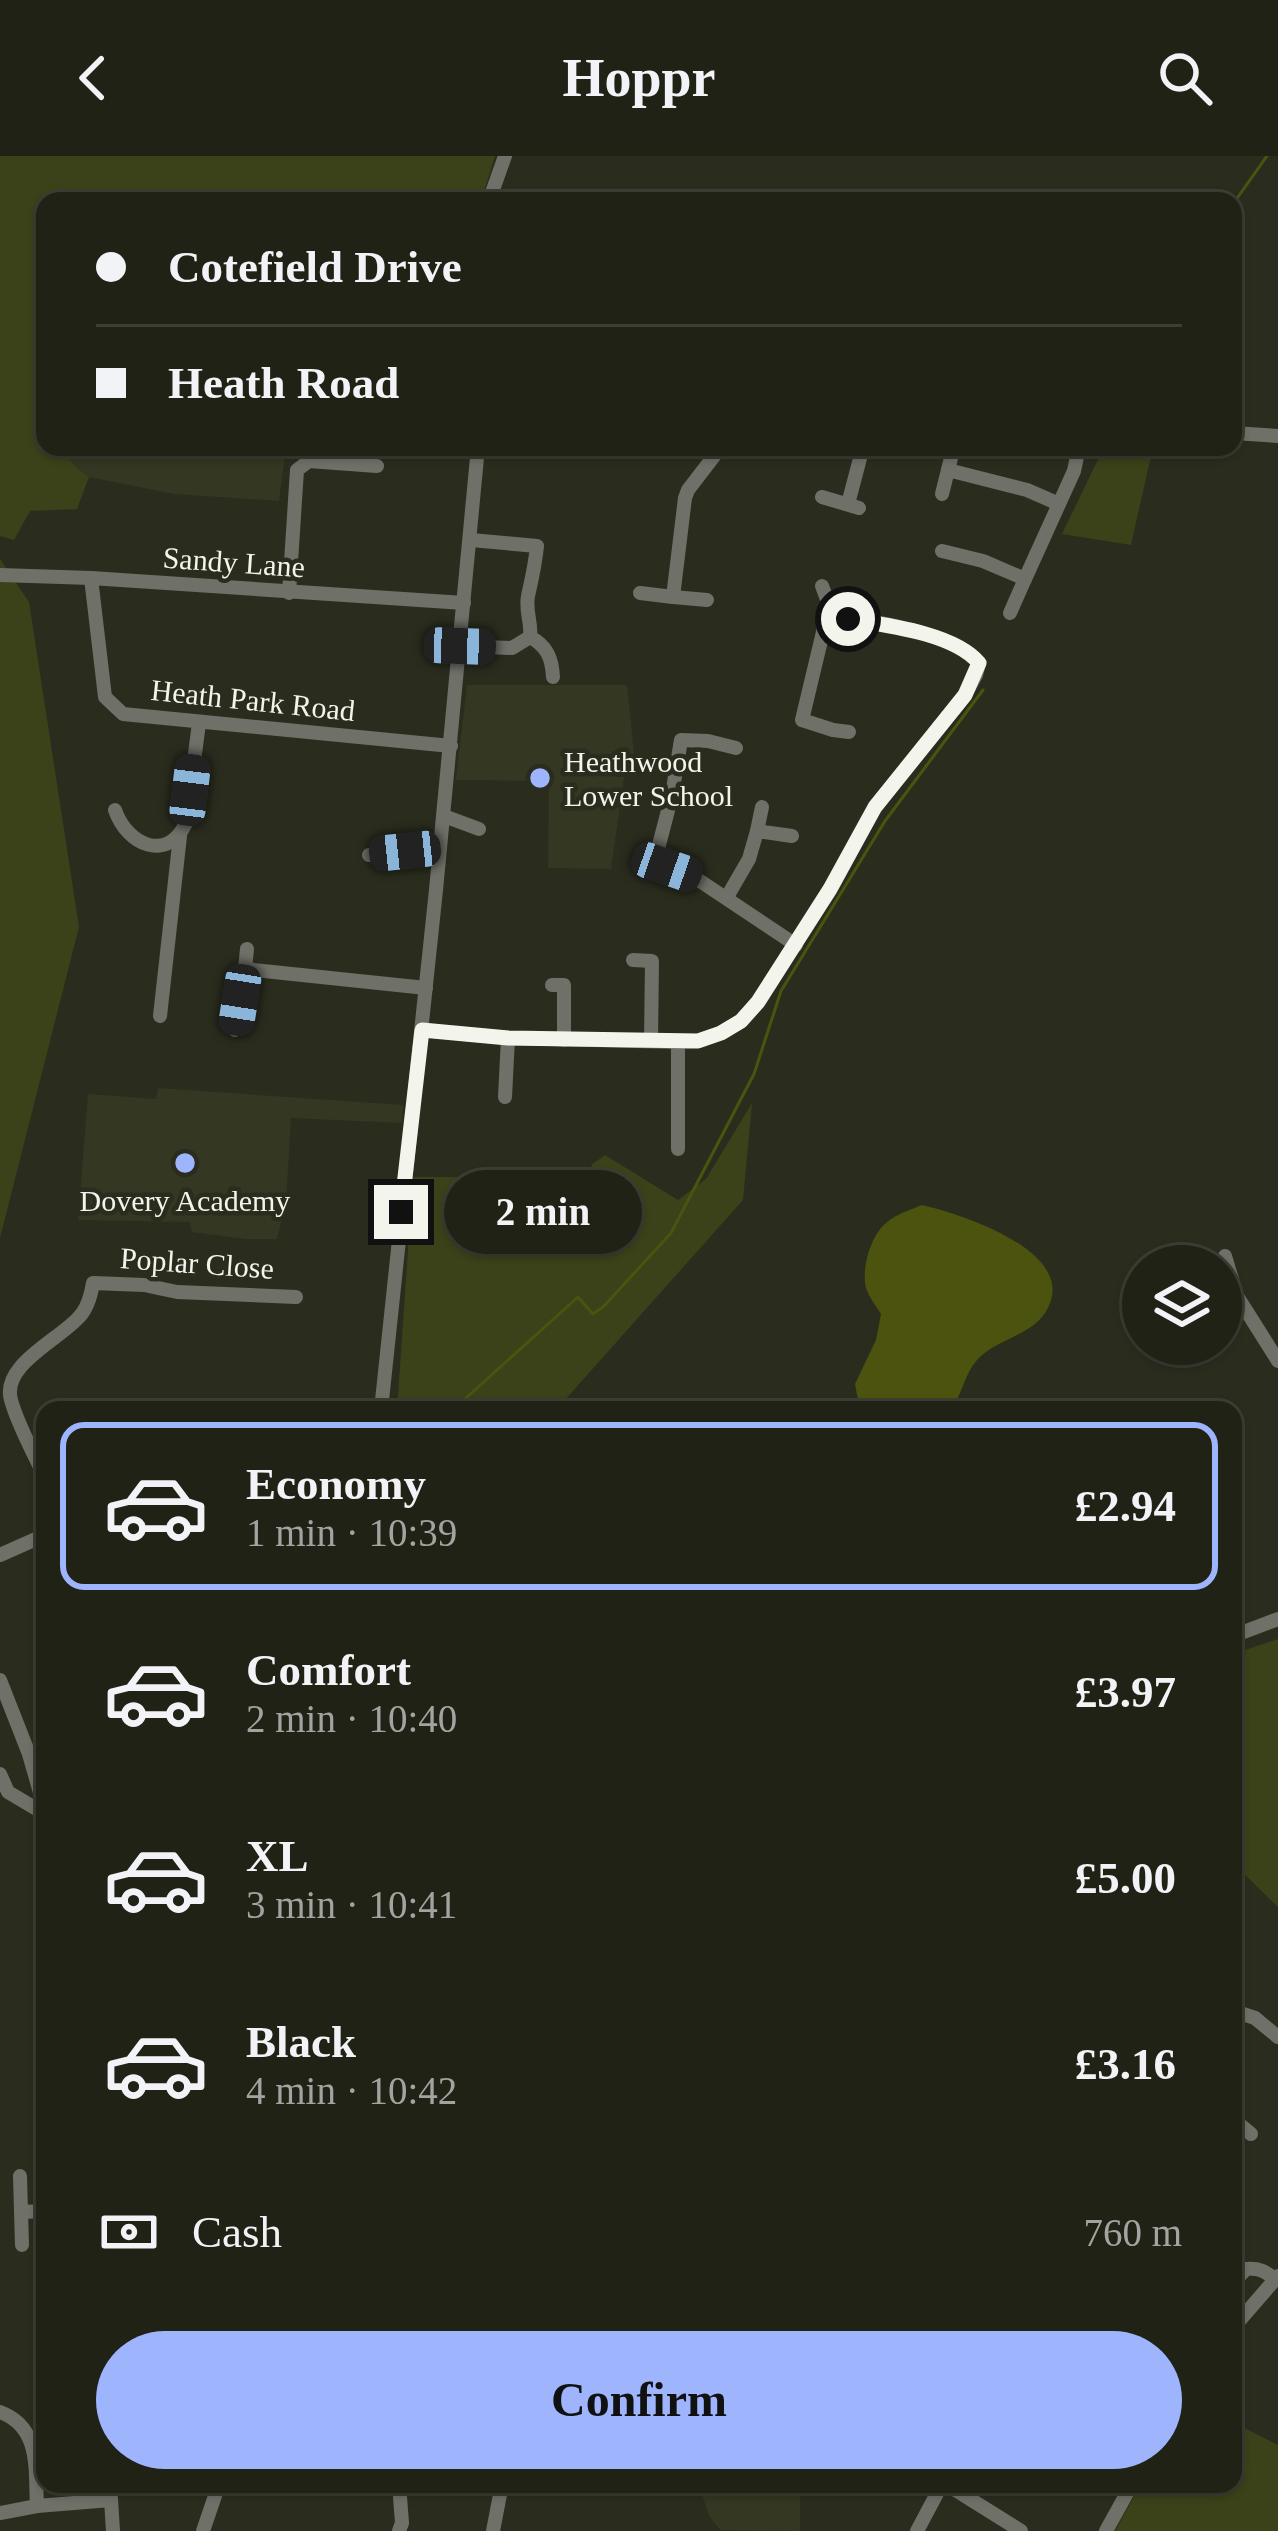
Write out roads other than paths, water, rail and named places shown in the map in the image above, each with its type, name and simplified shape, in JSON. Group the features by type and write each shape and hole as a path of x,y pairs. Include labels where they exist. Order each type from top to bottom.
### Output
{"street":[{"path":"492,192 505,156"},
{"path":"1242,434 1278,436"},
{"path":"382,1401 477,456"},
{"path":"674,597 685,498 714,456"},
{"path":"822,497 853,506 861,456"},
{"path":"1010,613 1077,456"},
{"path":"289,593 297,470 309,461 376,466"},
{"path":"942,494 950,464 1059,504"},
{"path":"460,646 512,648 530,637 527,604 538,529"},
{"path":"471,540 537,546"},
{"path":"943,551 1025,579"},
{"name":"Sandy Lane","path":"0,575 464,603"},
{"name":"Heath Park Road","path":"91,578 105,697 123,714 451,746"},
{"path":"822,586 834,618"},
{"path":"640,593 707,600"},
{"path":"834,618 824,628 800,727 849,732"},
{"path":"422,1030 508,1038 678,1042 698,1041 741,1021 796,944 875,807 965,695 979,663 944,641 902,628 834,618"},
{"path":"530,637 549,655 553,677"},
{"path":"160,1016 180,836 186,823 199,723"},
{"path":"736,748 680,732 672,795 652,861 691,875 796,944"},
{"path":"727,897 749,859 762,807"},
{"path":"115,810 130,836 145,844 164,845 180,836"},
{"path":"444,816 479,830"},
{"path":"757,831 792,836"},
{"path":"369,855 440,848"},
{"path":"235,1030 247,950"},
{"path":"633,960 670,961"},
{"path":"651,1041 652,961"},
{"path":"245,969 426,988"},
{"path":"564,985 564,1040"},
{"path":"505,1097 508,1038"},
{"path":"678,1042 678,1149"},
{"name":"Poplar Close","path":"36,1457 10,1398 10,1381 82,1315 93,1279 177,1292 296,1297"},
{"path":"1242,1302 1278,1361"},
{"path":"0,1555 36,1538"},
{"path":"1242,1633 1278,1619"},
{"path":"0,1680 36,1779"},
{"path":"29,1754 36,1750"},
{"path":"0,1774 8,1792 36,1807"},
{"path":"1242,2015 1255,2018 1278,2037"},
{"path":"1242,2126 1251,2134"},
{"path":"20,2176 22,2245"},
{"path":"21,2212 36,2211"},
{"path":"1242,2273 1253,2268 1276,2278 1242,2318"},
{"path":"0,2412 26,2429 34,2446 36,2476"},
{"path":"37,2493 38,2506"},
{"path":"0,2513 105,2493"},
{"path":"110,2493 113,2531"},
{"path":"203,2531 216,2493"},
{"path":"399,2531 400,2493"},
{"path":"493,2531 500,2493"},
{"path":"916,2531 939,2493"},
{"path":"959,2493 1021,2531"},
{"path":"1106,2531 1127,2493"}],"waterway":[{"path":"1242,192 1267,156"},
{"path":"463,1401 578,1297 593,1314 604,1306 671,1233 754,1074 781,991 885,821 983,690"}],"place":[{"name":"Heathwood Lower School","path":"540,778"},
{"name":"Dovery Academy","path":"185,1163"}]}
